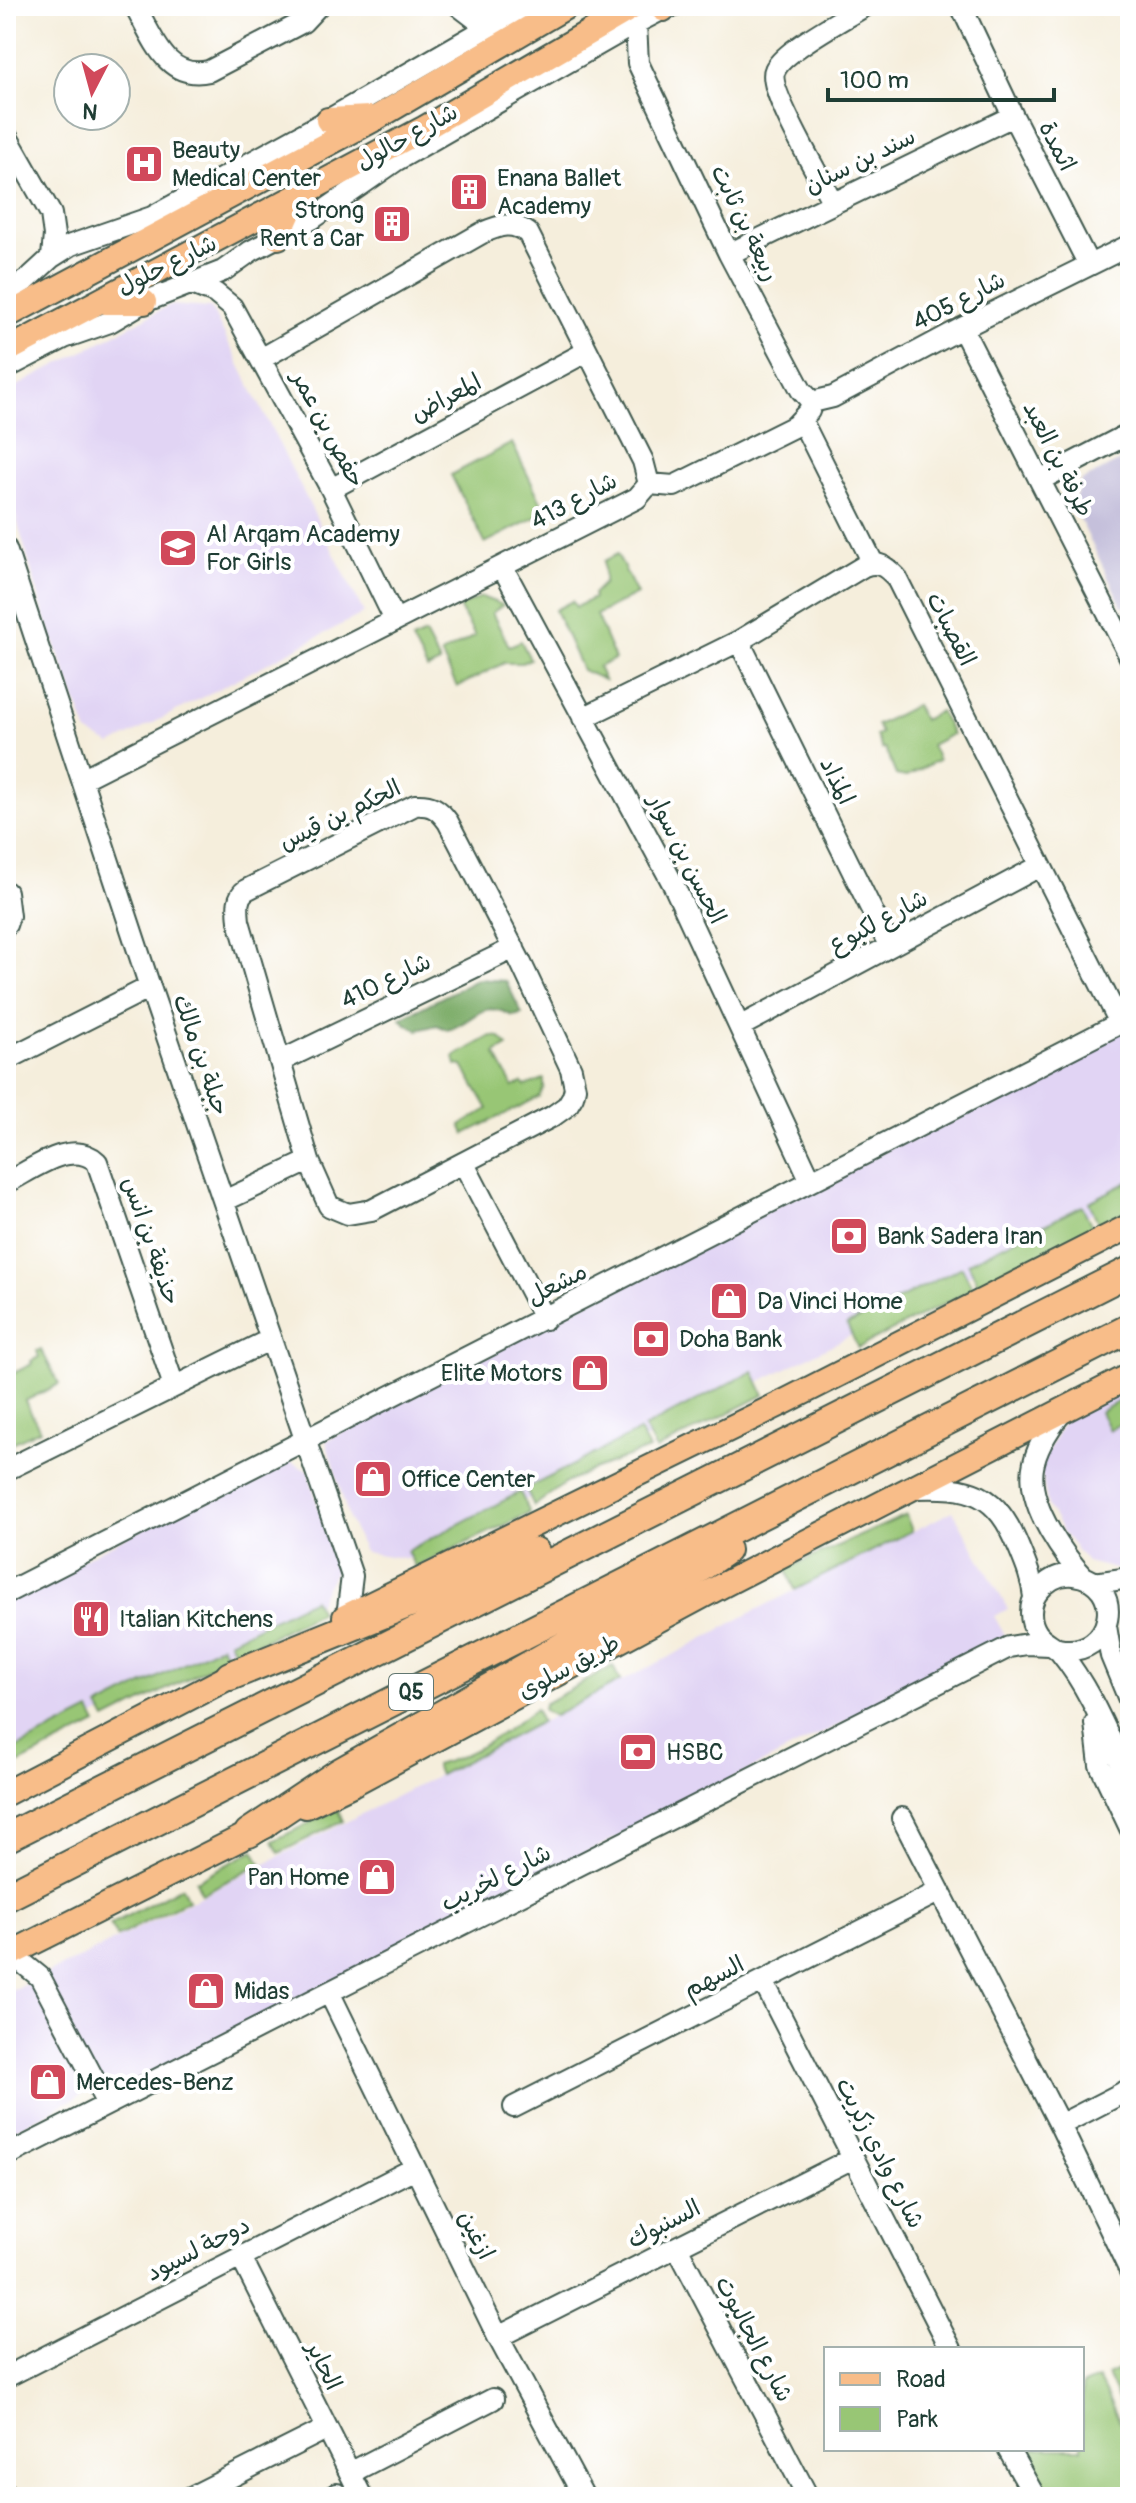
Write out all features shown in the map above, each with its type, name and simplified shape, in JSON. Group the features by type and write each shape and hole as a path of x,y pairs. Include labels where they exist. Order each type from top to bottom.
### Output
{"highway":[{"name":"Q5","path":"6,1838 1130,1271"},
{"name":"طريق سلوى","path":"6,1897 1130,1328"},
{"path":"249,1833 339,1773 688,1576 815,1488"},
{"path":"230,1676 582,1532 682,1497"}],"main road":[{"name":"شارع حالول","path":"6,316 376,118 567,6"},
{"name":"شارع حالول","path":"6,351 635,15"},
{"path":"328,120 376,118"},
{"path":"278,237 295,199"},
{"path":"99,302 144,302"},
{"path":"6,1793 386,1596 786,1401 1130,1226"},
{"name":"طريق سلوى","path":"6,1956 352,1784 710,1592 1130,1376"}],"street":[{"path":"135,6 164,57 173,67 185,73 209,71 303,22 318,6"},
{"path":"459,6 476,19 496,25"},
{"path":"459,6 461,45"},
{"name":"شارع حلول","path":"6,293 71,245 152,217 461,45 525,6"},
{"path":"833,203 779,99 772,78 775,69 787,55 865,6"},
{"name":"اثمدة","path":"961,6 1089,265"},
{"name":"شارع حلول","path":"6,368 64,338 110,322 144,302 192,284 230,265 312,219 397,160 602,45 635,15 668,7"},
{"name":"ربيعة بن ثابت","path":"635,15 638,63 729,254 801,390 812,402"},
{"path":"602,45 624,51 638,63"},
{"name":"سند بن سنان","path":"729,254 1013,116"},
{"path":"6,135 51,214 54,235 52,257"},
{"path":"51,214 72,228 96,235"},
{"name":"شارع 413","path":"82,779 503,568 637,498 649,484 643,461 528,233 520,227 505,224 482,233 261,359"},
{"name":"شارع 405","path":"812,402 833,397 962,328 1130,245"},
{"name":"حفص بن عمر","path":"230,265 232,307"},
{"name":"حفص بن عمر","path":"192,284 215,293 232,307 331,489 395,620"},
{"name":"طرفة بن العبد","path":"962,328 1040,480 1124,630 1130,657"},
{"name":"المعراض","path":"331,489 586,352"},
{"path":"649,484 674,486 802,421 812,402"},
{"path":"583,718 739,641 873,563 802,421"},
{"path":"1040,480 1130,433"},
{"name":"جبلة بن مالك","path":"6,549 150,987 352,1576 347,1616"},
{"name":"القصبات","path":"873,563 886,567 896,577 1040,866 1125,1020"},
{"name":"الحسن بن سوار","path":"503,568 673,884 811,1181"},
{"name":"المذاد","path":"739,641 889,945"},
{"name":"الحكم بن قيس","path":"425,805 441,812 514,948 571,1069 575,1088 573,1096 561,1111 464,1164 372,1210 348,1214 329,1206 309,1161 281,1061 239,921 241,893 404,809 425,805"},
{"name":"شارع لكبوع","path":"741,1026 1040,866"},
{"path":"6,892 9,916 6,925"},
{"name":"شارع 410","path":"281,1061 514,948"},
{"path":"6,1060 150,987"},
{"name":"مشعل","path":"6,1593 1125,1020"},
{"name":"حذيفة بن انس","path":"6,1183 71,1152 86,1153 97,1162 174,1386"},
{"path":"224,1201 309,1161"},
{"path":"464,1164 545,1319"},
{"path":"6,1470 271,1339"},
{"path":"1063,1410 1039,1446 1031,1474 1032,1488 1036,1504 1068,1561 1106,1600 1111,1656 1129,1698"},
{"path":"914,1488 964,1490 990,1502 1004,1515 1031,1577 1035,1630 1053,1647 1093,1703 1130,1782"},
{"path":"1009,1647 1043,1585 1054,1577 1068,1574 1088,1580 1130,1581"},
{"path":"352,1576 386,1596"},
{"path":"1053,1647 1068,1651 1087,1647 1101,1635 1107,1618 1130,1581"},
{"name":"شارع لخريب","path":"6,2156 1009,1647 1027,1644 1053,1647"},
{"path":"1093,1703 1100,1765 1130,1828"},
{"path":"902,1818 1060,2125 1130,2271"},
{"name":"السهم","path":"514,2107 938,1892"},
{"path":"40,1977 48,1936"},
{"path":"6,1956 24,1964 40,1977 107,2104"},
{"name":"شارع وادي زكريت","path":"763,1981 950,2347"},
{"name":"ازغين","path":"329,1992 413,2169 584,2497"},
{"path":"1060,2125 1130,2089"},
{"name":"السنبوك","path":"498,2337 853,2158"},
{"name":"دوحة لسيود","path":"6,2377 413,2169"},
{"name":"شارع الجالبوت","path":"677,2247 808,2497"},
{"name":"الحاير","path":"241,2257 362,2497"},
{"path":"350,2473 493,2399"},
{"path":"191,2497 326,2429"},
{"path":"1009,2451 1035,2497"}],"shaded area":[{"name":"Al Arqam Academy For Girls","path":"170,305 211,308 364,613 111,745 88,733 45,617 6,483 6,392"},
{"path":"1130,456 1130,608 1122,606 1073,505 1081,481"},
{"path":"1130,1026 1130,1194 409,1559 364,1552 349,1519 326,1441 553,1320"},
{"path":"1130,1387 1130,1566 1119,1570 1087,1562 1064,1534 1048,1506 1040,1466 1065,1419"},
{"path":"283,1458 308,1471 336,1569 317,1604 6,1762 6,1598"},
{"path":"953,1511 1008,1609 994,1616 1007,1639 113,2094 93,2089 6,2134 6,1993"}],"green space":[{"path":"512,443 546,512 485,543 451,475"},
{"path":"617,554 637,594 596,615 615,659 598,667 604,680 582,670 555,610 572,601 576,607 594,598 593,594 604,583 604,561"},
{"path":"481,597 503,605 492,613 509,646 521,641 530,659 522,663 504,663 457,687 441,654 475,636 459,607"},
{"path":"425,634 440,663 427,669 412,640"},
{"path":"916,705 923,720 940,711 952,734 931,745 938,760 906,777 896,775 885,748 882,749 876,736 881,733 877,725"},
{"path":"478,979 506,981 522,1014 513,1016 493,1009 486,1010 448,1030 437,1025 418,1030 401,1018"},
{"path":"491,1036 499,1037 508,1046 495,1053 513,1087 544,1079 544,1087 539,1097 465,1134 461,1125 488,1109 463,1066 456,1065 454,1057"},
{"path":"1130,1181 1130,1209 1099,1225 1089,1202"},
{"path":"1082,1206 1093,1228 979,1286 968,1263"},
{"path":"962,1267 973,1289 858,1348 847,1325"},
{"path":"41,1349 59,1384 25,1401 40,1430 6,1446 6,1374 8,1376 32,1364 31,1361 39,1357 37,1351"},
{"path":"753,1371 764,1395 656,1450 644,1428"},
{"path":"1130,1395 1130,1419 1109,1430 1100,1412"},
{"path":"639,1431 649,1449 590,1471 564,1484 534,1506 526,1489"},
{"path":"520,1492 530,1513 415,1567 407,1551"},
{"path":"906,1515 912,1531 795,1590 786,1569"},
{"path":"313,1599 320,1612 236,1654 229,1641"},
{"path":"221,1645 228,1658 106,1720 99,1707"},
{"path":"613,1666 620,1681 554,1716 543,1710 544,1704"},
{"path":"535,1709 541,1722 439,1775 435,1765 463,1756 488,1743"},
{"path":"90,1711 97,1724 16,1765 9,1752"},
{"path":"337,1809 343,1821 279,1853 273,1841"},
{"path":"254,1850 261,1863 202,1894 196,1881"},
{"path":"182,1887 188,1900 117,1937 110,1925"},
{"path":"1130,2364 1130,2414 1126,2416 1107,2375"},
{"path":"1098,2379 1121,2424 1130,2420 1130,2491 1120,2497 1087,2497 1083,2492 1075,2497 1046,2497 1022,2451 1084,2451 1084,2385"}],"place":[{"name":"Beauty Medical Center","path":"144,164"},
{"name":"Enana Ballet Academy","path":"469,192"},
{"name":"Strong Rent a Car","path":"392,224"},
{"name":"Al Arqam Academy For Girls","path":"178,548"},
{"name":"Bank Sadera Iran","path":"849,1236"},
{"name":"Da Vinci Home","path":"729,1301"},
{"name":"Doha Bank","path":"651,1339"},
{"name":"Elite Motors","path":"590,1373"},
{"name":"Office Center","path":"373,1479"},
{"name":"Italian Kitchens","path":"91,1619"},
{"name":"HSBC","path":"638,1752"},
{"name":"Pan Home","path":"377,1877"},
{"name":"Midas","path":"206,1991"},
{"name":"Mercedes-Benz","path":"48,2082"}]}
